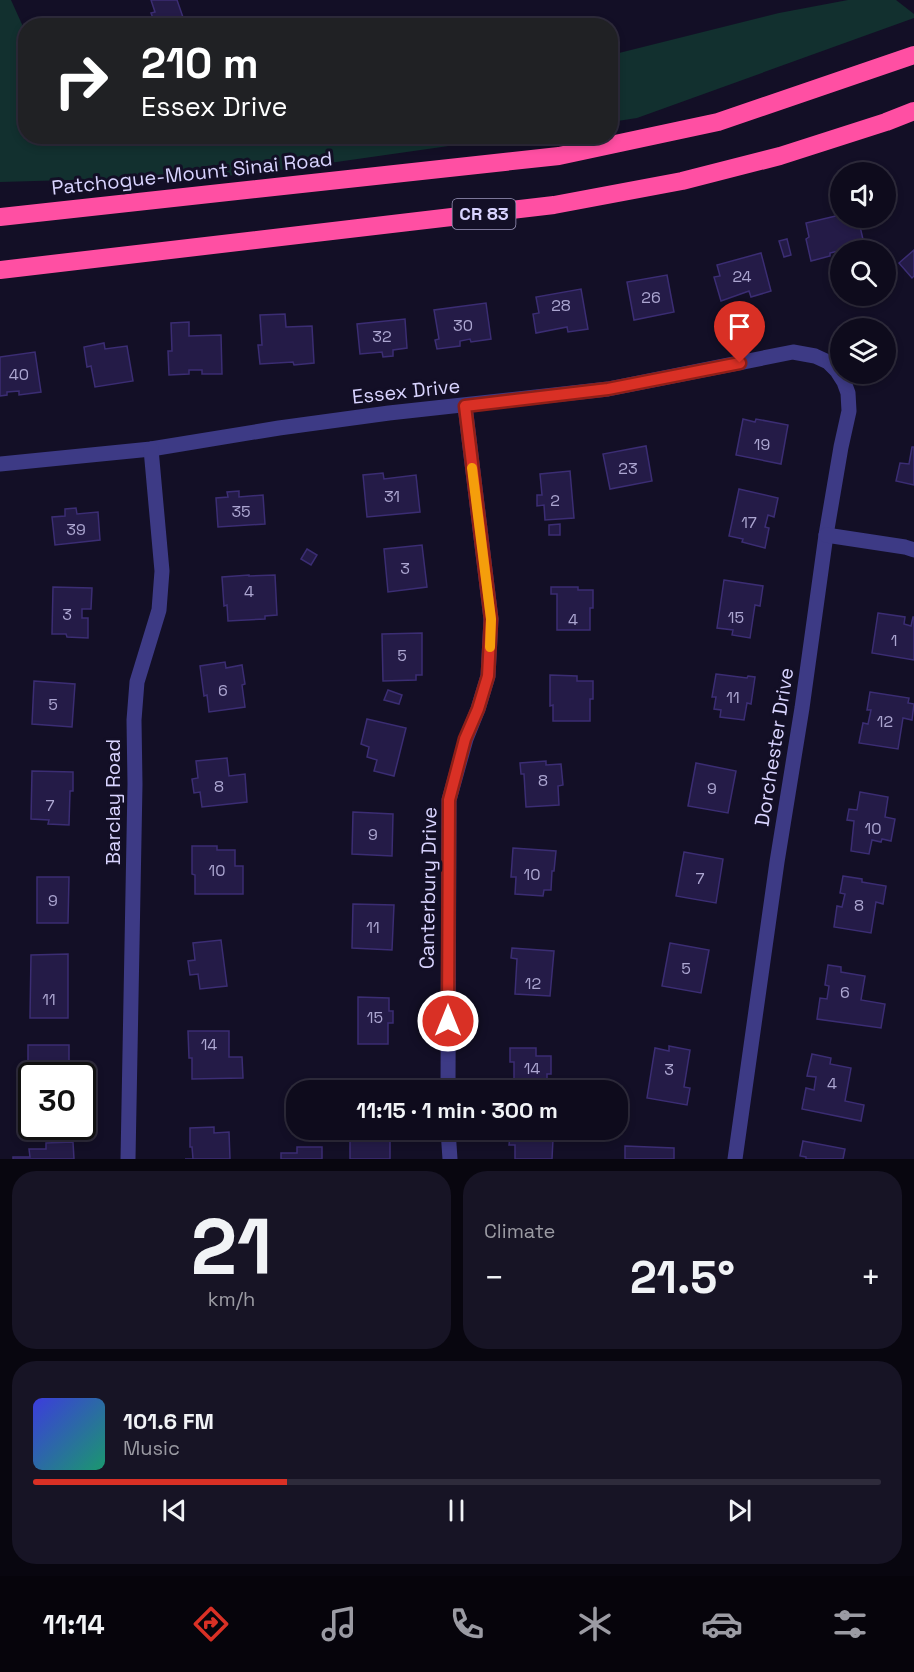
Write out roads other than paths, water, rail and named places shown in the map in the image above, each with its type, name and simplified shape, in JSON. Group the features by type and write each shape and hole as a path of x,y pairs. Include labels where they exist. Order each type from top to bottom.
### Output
{"highway":[{"name":"Patchogue-Mount Sinai Road","path":"618,143 718,122 914,55"},
{"name":"CR 83","path":"0,270 554,205 682,181 780,156 914,111"},
{"name":"Patchogue-Mount Sinai Road","path":"0,217 559,156 615,144"}],"street":[{"name":"Essex Drive","path":"0,464 151,449 389,413 608,389 793,352 815,356"},
{"name":"Dorchester Drive","path":"735,1159 826,535 849,411 848,393 844,382 828,362 815,356"},
{"name":"Canterbury Drive","path":"448,1080 449,800 465,739 478,709 488,676 491,619 465,406"},
{"name":"Barclay Road","path":"128,1159 134,720 137,682 159,610 162,571 151,449"},
{"path":"826,535 914,550"},
{"path":"449,1140 450,1159"}]}
